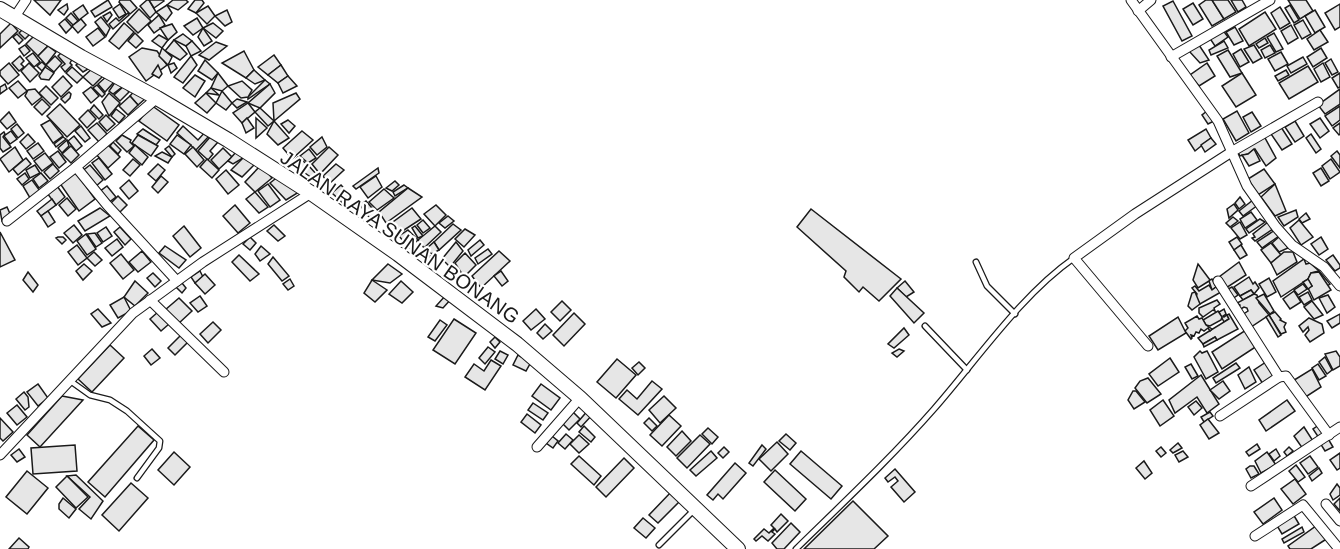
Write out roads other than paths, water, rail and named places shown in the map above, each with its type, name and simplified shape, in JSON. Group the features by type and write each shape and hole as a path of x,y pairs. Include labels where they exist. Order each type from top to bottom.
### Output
{"main road":[{"name":"JALAN RAYA SUNAN BONANG","path":"0,9 157,98 311,193 398,254 518,344 580,398 738,549"}],"street":[{"path":"14,18 26,0"},
{"path":"1131,0 1218,121 1247,186 1276,227 1293,245 1324,267 1340,286"},
{"path":"1138,11 1151,0"},
{"path":"1171,57 1270,0"},
{"path":"7,221 76,167 157,98"},
{"path":"1148,346 1074,258 1135,214 1233,151 1318,102"},
{"path":"76,167 107,205 177,281"},
{"path":"0,455 133,313 177,281 311,193"},
{"path":"1218,281 1279,377"},
{"path":"150,300 224,372"},
{"path":"1220,416 1279,377 1286,376 1329,435"},
{"path":"537,447 580,398"},
{"path":"1251,486 1340,427"},
{"path":"1321,528 1338,519 1326,504"},
{"path":"1254,536 1303,505 1339,549"}],"lane":[{"path":"796,549 886,461 1044,281 1074,258"},
{"path":"976,262 993,294 1002,299 1016,314"},
{"path":"925,326 967,370"},
{"path":"69,380 90,395 111,400 127,411 160,441 159,448 137,478"},
{"path":"659,545 696,508"}]}
